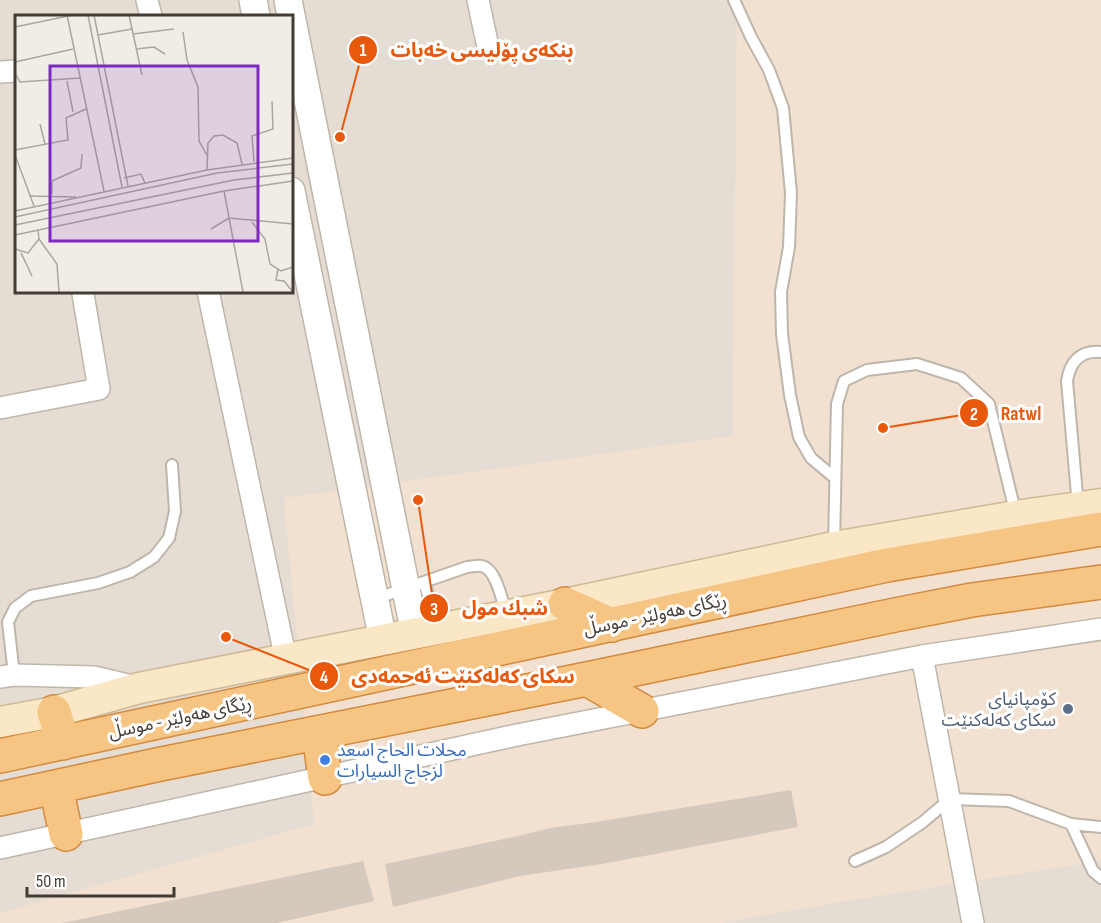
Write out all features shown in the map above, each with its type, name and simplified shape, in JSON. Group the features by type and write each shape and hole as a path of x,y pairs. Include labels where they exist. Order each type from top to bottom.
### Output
{"highway":[{"name":"ڕێگای هەولێر - موسڵ","path":"0,756 887,565 1101,529"},
{"path":"887,565 895,615"},
{"path":"0,799 161,764 895,615 972,600 1101,582"},
{"path":"565,604 612,625"},
{"path":"587,679 642,711"},
{"path":"54,711 63,743"},
{"path":"319,733 325,778"},
{"path":"56,787 66,834"}],"main road":[{"path":"0,722 54,711 139,688 507,616 834,547 1089,505"}],"street":[{"path":"147,0 151,15"},
{"path":"253,0 256,15"},
{"path":"288,0 290,15"},
{"path":"478,0 488,46"},
{"path":"292,37 297,83 426,632"},
{"path":"0,72 15,71"},
{"path":"292,196 383,640"},
{"path":"0,408 99,389 84,292"},
{"path":"208,292 286,660"},
{"path":"0,848 506,738 922,656 1101,629"},
{"path":"922,656 974,923"},
{"path":"7,676 94,677 139,688"}],"lane":[{"path":"734,0 769,70 783,108 791,193 789,247 781,292 782,334 790,395 799,437 811,458 835,478"},
{"path":"1089,505 1066,381 1069,368 1080,355 1095,351 1101,352"},
{"path":"834,547 837,404 844,381 867,370 917,364 961,378 989,404 1016,516"},
{"path":"7,676 8,622 15,608 31,596 98,583 130,572 154,557 169,538 175,511 172,465"},
{"path":"375,599 467,567 481,566 489,569 495,579 507,616"},
{"path":"855,861 886,847 923,822 950,799 1009,801 1071,824 1101,827"},
{"path":"1071,824 1093,871 1101,878"}],"shaded area":[{"path":"0,0 1101,0 1101,923 0,923"},
{"path":"737,0 1101,0 1101,861 721,923 0,923 0,913 314,824 284,498 733,436"}],"building":[{"path":"791,790 798,827 602,864 520,876 393,907 385,864 550,828"},
{"path":"363,861 374,901 277,923 62,923"}],"place":[{"name":"بنکەی پۆلیسی خەبات","path":"340,137"},
{"name":"Ratwl","path":"883,428"},
{"name":"شبك مول","path":"418,500"},
{"name":"سکای کەلەکنێت ئەحمەدی","path":"226,637"},
{"name":"کۆمپانیای سکای کەلەکنێت","path":"1068,709"},
{"name":"محلات الحاج اسعد لزجاج السيارات","path":"325,760"}]}
